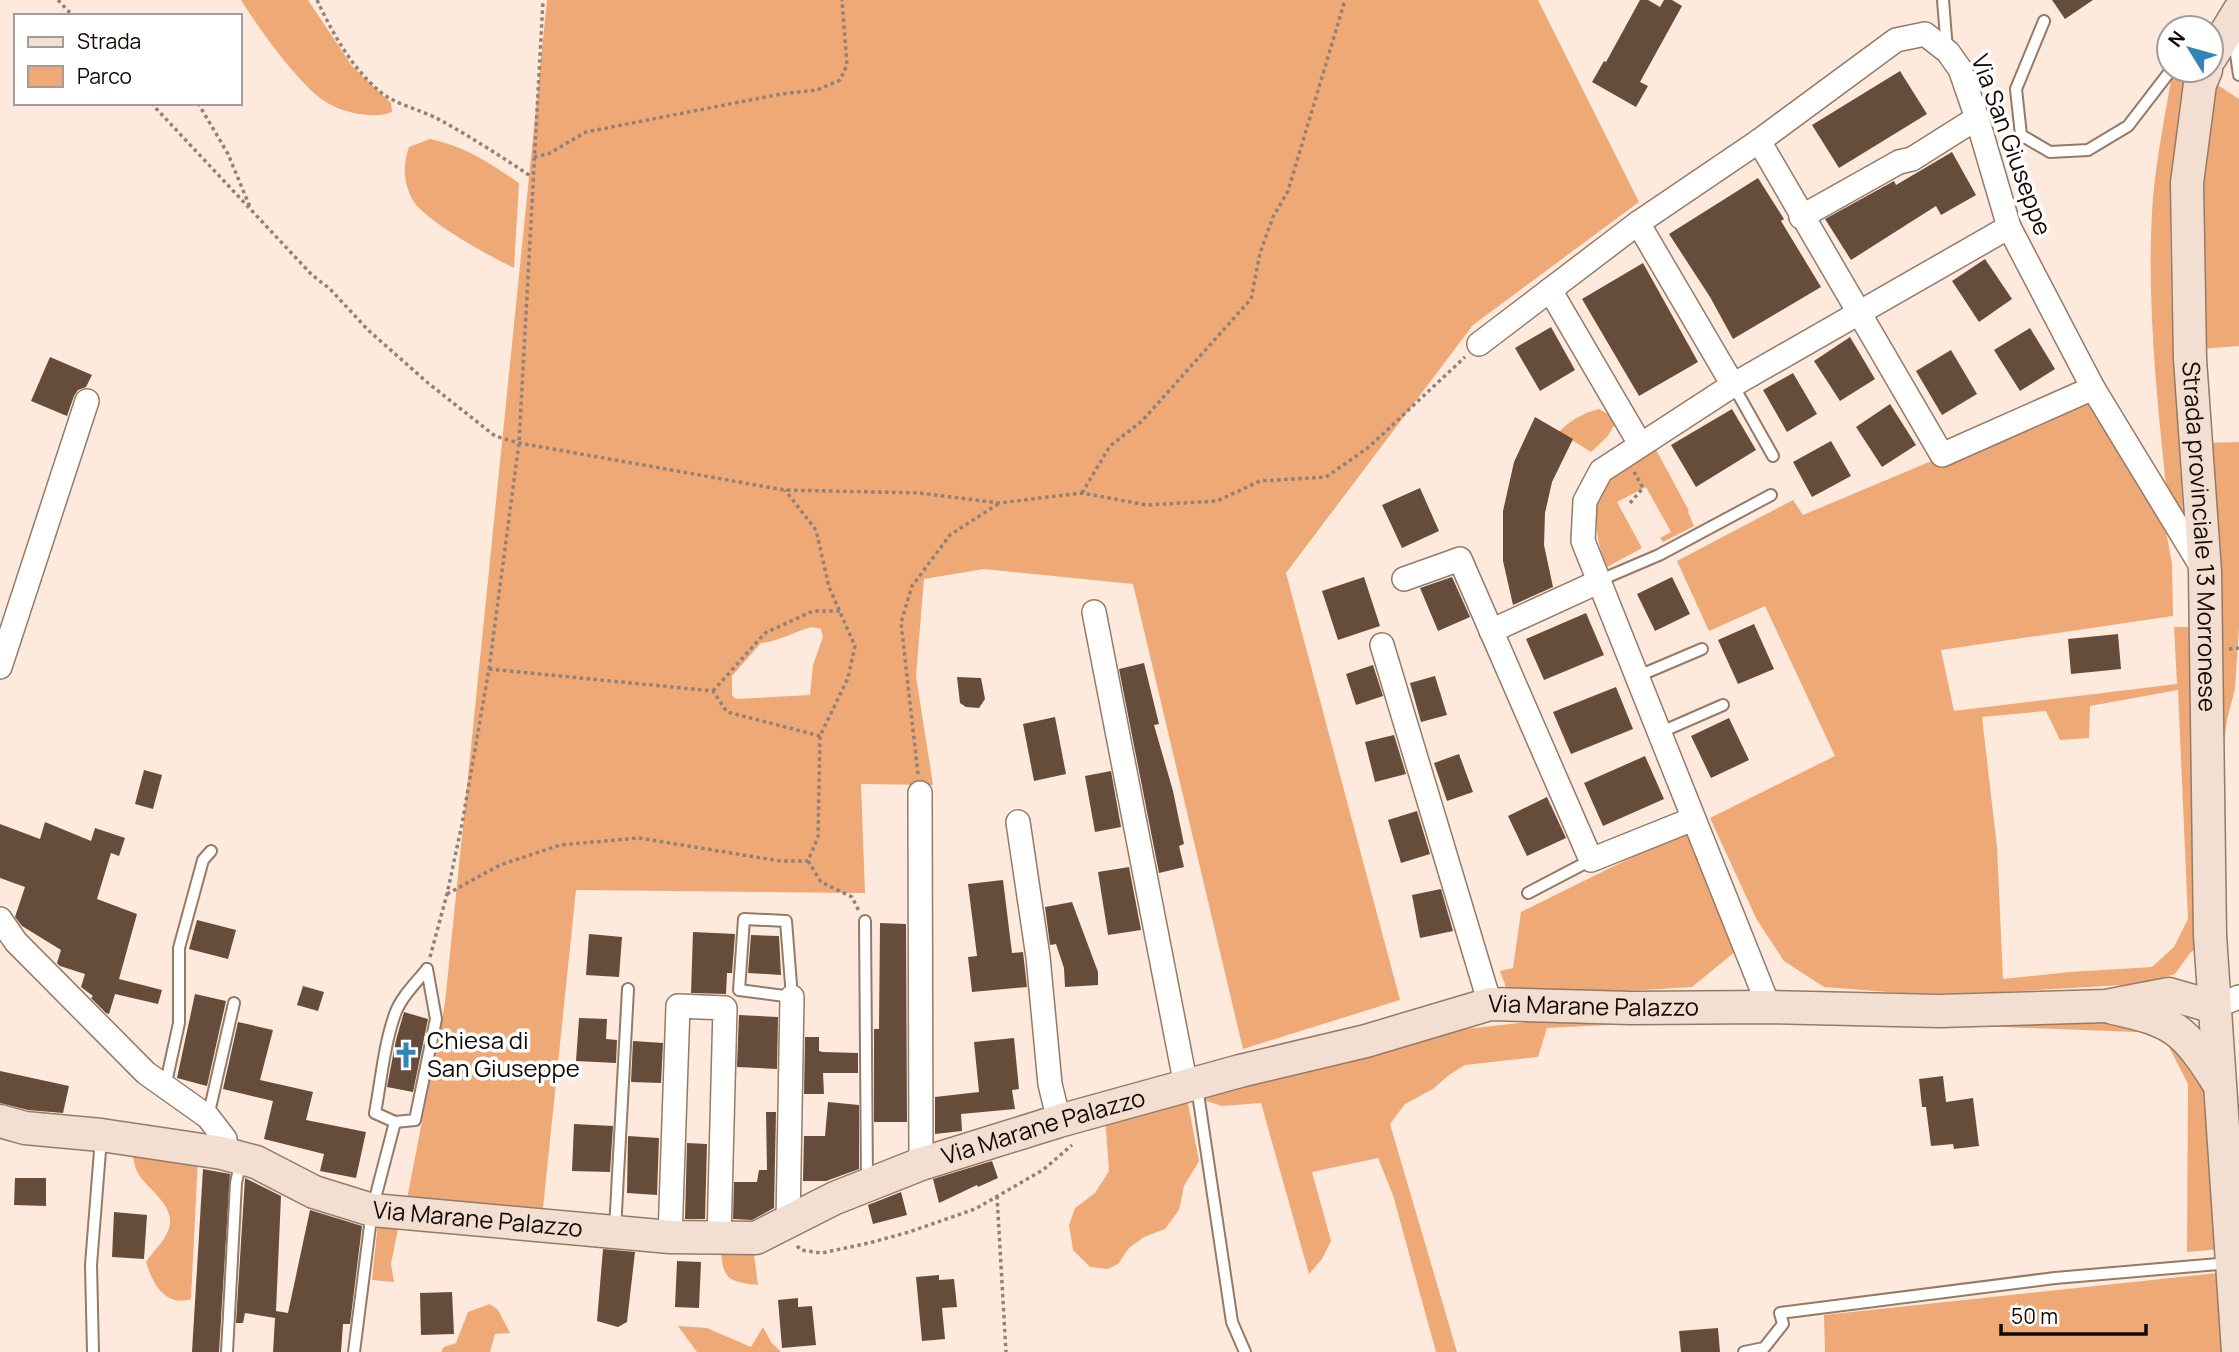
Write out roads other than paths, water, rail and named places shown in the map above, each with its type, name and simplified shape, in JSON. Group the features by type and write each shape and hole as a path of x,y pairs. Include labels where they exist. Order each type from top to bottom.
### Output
{"main road":[{"name":"Strada provinciale 13 Morronese","path":"2225,34 2235,17"},
{"name":"Strada provinciale 13 Morronese","path":"2200,84 2187,183 2190,359 2205,572 2210,935 2227,1002 2220,1085 2238,1338"},
{"path":"2210,935 2169,1009 2193,1018 2227,1002"},
{"name":"Via Marane Palazzo","path":"0,1121 25,1128 101,1135 232,1156 257,1162 314,1192 372,1210 615,1233 756,1238 835,1198 921,1164 1072,1117 1366,1041 1490,1004 1939,1011 2106,1006 2140,1014 2169,1009 2220,1085"}],"street":[{"name":"Via San Giuseppe","path":"1479,344 1638,223 1759,141 1896,40 1925,34 1948,51 1960,69 1978,118 2009,227 2093,388 2205,572"},
{"path":"1801,217 1899,162 1912,159 1978,118"},
{"path":"1759,141 1942,455 2093,388"},
{"path":"1638,223 1733,385"},
{"path":"1769,1007 1583,541 1585,501 1601,471 1632,449 1733,385 2009,227"},
{"path":"1550,290 1632,449"},
{"path":"0,667 87,401"},
{"path":"1404,579 1460,559 1591,860 1693,820"},
{"path":"1491,631 1598,582"},
{"path":"1094,612 1191,1085"},
{"path":"1382,645 1490,1004"},
{"path":"920,793 921,1164"},
{"path":"1018,822 1038,957 1050,1084 1072,1117"},
{"path":"0,919 16,942 146,1073 208,1117 225,1139 232,1156"},
{"path":"788,1222 792,997"},
{"path":"670,1237 678,1006 725,1009 719,1238"}],"lane":[{"path":"1943,0 1948,51"},
{"path":"2235,17 2239,75"},
{"path":"2044,21 2016,89 2021,135 2050,152 2088,150 2128,126 2160,84"},
{"path":"1733,385 1773,456"},
{"path":"1598,582 1659,555 1771,495"},
{"path":"1636,677 1702,649"},
{"path":"1659,733 1723,705"},
{"path":"165,1087 178,1023 179,948 203,860 211,851"},
{"path":"1528,894 1591,860"},
{"path":"744,919 786,921 792,997 739,989 744,919"},
{"path":"865,921 867,1185"},
{"path":"427,969 436,1019 415,1120 395,1122 375,1113 384,1064 395,1014 402,1000 427,969"},
{"path":"615,1233 628,989"},
{"path":"208,1117 234,1003"},
{"path":"1191,1085 1233,1322 1245,1352"},
{"path":"354,1352 372,1210 395,1122"},
{"path":"93,1352 91,1265 101,1135"},
{"path":"227,1352 236,1183 232,1156"},
{"path":"1744,1352 1764,1348 1783,1324 1780,1313 2055,1278 2233,1262"}],"place":[{"name":"Chiesa di San Giuseppe","path":"406,1055"}]}
